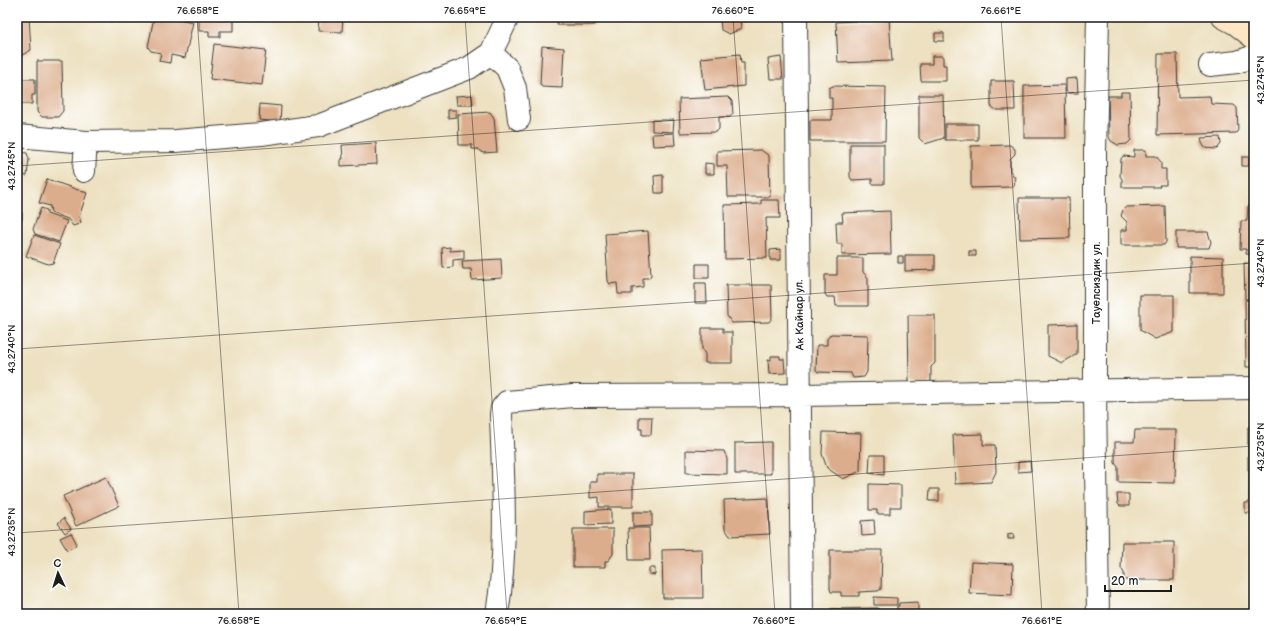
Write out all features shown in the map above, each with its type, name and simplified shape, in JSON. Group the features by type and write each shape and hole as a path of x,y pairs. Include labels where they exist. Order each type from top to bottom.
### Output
{"street":[{"path":"17,136 86,142 176,141 261,134 318,126 469,68 491,53 508,17"},
{"name":"Ак Кайнар ул.","path":"796,17 802,614"},
{"name":"Тауелсиздик ул.","path":"1098,17 1095,391 1098,614"},
{"path":"1223,17 1236,24 1254,38"},
{"path":"491,53 507,68 515,88 519,119"},
{"path":"1210,65 1237,62 1254,56"},
{"path":"84,171 86,142"},
{"path":"497,614 502,588 503,496 501,414 502,408 507,402 573,396 800,395 1254,388"}],"building":[{"path":"17,17 29,17 31,50 17,58"},
{"path":"97,17 114,17 113,22"},
{"path":"122,17 135,17 135,21"},
{"path":"154,17 170,17 193,22 185,58 171,55 170,63 159,61 161,53 151,51 148,47"},
{"path":"199,17 233,17 233,31 220,31 220,37 209,37 209,31 199,31"},
{"path":"319,17 343,17 342,32 318,31"},
{"path":"557,17 597,17 597,19 595,25 557,25"},
{"path":"720,17 740,17 741,29 729,34 721,30"},
{"path":"889,19 892,61 838,63 836,22"},
{"path":"935,33 944,33 944,41 935,41"},
{"path":"214,44 266,50 262,85 210,79"},
{"path":"542,46 564,48 562,88 542,87 540,84"},
{"path":"740,54 741,63 744,63 744,86 705,90 701,58"},
{"path":"1158,54 1177,54 1178,97 1210,96 1211,104 1234,105 1237,108 1238,130 1236,133 1157,135"},
{"path":"932,56 943,56 943,65 946,65 946,81 921,81 920,64 932,64"},
{"path":"781,57 783,79 770,79 768,59"},
{"path":"37,61 62,61 63,111 58,117 42,117 37,112"},
{"path":"1077,78 1078,93 1068,93 1066,91 1066,79"},
{"path":"17,79 35,79 35,95 32,95 32,104 18,104"},
{"path":"991,81 1014,81 1015,110 996,110 991,106"},
{"path":"1065,85 1066,138 1024,138 1024,86"},
{"path":"833,86 886,87 885,141 810,141 810,120 832,120 832,98 829,98 829,88"},
{"path":"1121,92 1130,92 1131,140 1127,144 1118,145 1111,141 1109,137 1108,96 1121,96"},
{"path":"472,95 473,105 457,105 456,96"},
{"path":"919,95 943,95 944,138 925,144 919,138"},
{"path":"728,97 732,101 733,114 730,117 719,117 719,129 716,132 680,133 679,99"},
{"path":"260,104 281,106 280,122 259,120"},
{"path":"448,110 456,110 456,117 448,118"},
{"path":"490,112 494,118 497,152 483,153 478,149 472,149 472,145 459,145 458,114"},
{"path":"652,120 674,120 673,132 652,131"},
{"path":"945,124 978,124 978,140 945,140"},
{"path":"674,133 675,145 653,146 652,134"},
{"path":"1220,137 1221,144 1217,149 1205,148 1201,138"},
{"path":"376,143 377,164 341,166 341,159 343,159 342,145"},
{"path":"850,144 884,144 884,184 872,184 872,179 852,180 850,177"},
{"path":"1010,145 1015,149 1015,154 1010,159 1010,171 1015,178 1014,185 1010,187 971,188 971,146"},
{"path":"761,150 769,156 770,197 728,197 727,166 717,166 717,151"},
{"path":"1134,150 1146,150 1146,156 1156,156 1161,162 1161,169 1166,169 1166,185 1159,185 1160,187 1122,187 1122,179 1120,176 1121,159 1123,156 1134,157"},
{"path":"17,152 27,153 29,159 27,176 17,175"},
{"path":"1242,157 1249,157 1249,166 1242,166"},
{"path":"705,163 714,164 714,174 705,174"},
{"path":"663,175 663,193 655,193 654,176"},
{"path":"47,179 87,193 79,217 81,222 79,224 73,226 68,219 51,213 50,206 39,203"},
{"path":"1019,198 1069,198 1070,238 1020,239"},
{"path":"761,200 779,200 780,218 766,218 767,258 725,259 724,205 761,204"},
{"path":"1165,206 1166,242 1164,245 1121,245 1121,230 1127,230 1127,222 1121,216 1126,207"},
{"path":"1248,206 1254,206 1254,254 1246,254 1246,249 1240,249 1241,221 1247,221"},
{"path":"41,208 47,210 47,214 67,221 59,242 35,234 33,229"},
{"path":"890,211 891,254 842,255 842,244 837,244 836,222 843,222 842,213"},
{"path":"17,213 22,213 20,223 17,223"},
{"path":"648,231 651,275 649,278 643,278 643,287 632,288 632,294 618,294 617,283 610,284 608,281 605,234"},
{"path":"1176,232 1208,232 1211,242 1209,248 1176,248"},
{"path":"34,235 60,244 53,263 48,264 26,256"},
{"path":"450,247 450,251 464,250 464,259 453,260 453,267 443,268 442,248"},
{"path":"781,249 781,260 770,260 770,250"},
{"path":"969,251 976,251 976,256 969,256"},
{"path":"905,255 935,255 935,270 905,271"},
{"path":"898,256 903,256 903,263 898,263"},
{"path":"1190,256 1223,257 1223,293 1190,293"},
{"path":"837,258 863,258 863,272 868,278 868,306 836,306 835,297 827,297 825,294 825,275 837,275"},
{"path":"501,259 502,278 472,280 471,269 463,269 462,261"},
{"path":"1244,263 1254,263 1254,299 1245,299"},
{"path":"696,264 709,264 709,278 696,278"},
{"path":"695,283 706,283 707,303 695,303"},
{"path":"726,285 771,285 772,318 769,322 732,323 727,316"},
{"path":"1140,295 1174,295 1174,332 1155,339 1140,330"},
{"path":"1245,300 1254,300 1254,367 1246,367"},
{"path":"908,315 935,315 935,363 931,367 931,381 925,386 909,383"},
{"path":"1077,324 1077,354 1062,363 1048,356 1048,325"},
{"path":"702,328 723,328 723,332 732,332 732,363 705,363 705,354 702,349"},
{"path":"831,334 868,335 867,372 864,377 853,378 851,373 818,372 816,370 817,345 827,345 827,339"},
{"path":"771,356 780,356 780,359 784,359 785,373 769,374 768,360 771,360"},
{"path":"639,417 652,417 651,435 642,435 642,429 639,429"},
{"path":"1248,427 1254,427 1254,470 1248,470"},
{"path":"1135,430 1176,430 1175,483 1118,482 1118,467 1115,463 1115,442 1134,442"},
{"path":"823,432 861,433 860,471 843,479 827,468 822,454"},
{"path":"983,434 983,445 995,445 996,472 991,482 955,484 953,435"},
{"path":"771,442 771,474 735,474 735,443"},
{"path":"686,450 724,451 727,459 727,474 686,473"},
{"path":"870,455 884,455 884,475 869,473"},
{"path":"1030,461 1031,471 1018,472 1018,462"},
{"path":"1249,471 1254,471 1254,513 1245,513 1245,503 1249,503"},
{"path":"597,474 633,474 633,507 599,507 599,497 590,498 590,482 597,482"},
{"path":"106,477 119,506 76,526 63,496"},
{"path":"869,484 901,485 901,507 890,507 890,514 877,514 877,510 869,510"},
{"path":"930,489 939,489 939,501 929,501"},
{"path":"1117,494 1129,494 1129,506 1120,506 1118,504"},
{"path":"768,498 770,534 730,536 725,529 724,500"},
{"path":"611,509 611,524 585,525 585,511"},
{"path":"633,512 652,512 652,526 633,527"},
{"path":"64,518 71,529 65,533 58,523"},
{"path":"874,520 875,535 862,536 861,521"},
{"path":"628,528 649,528 650,560 629,560"},
{"path":"573,529 613,529 613,554 608,561 605,561 605,567 573,567"},
{"path":"71,533 76,542 75,546 67,550 60,538"},
{"path":"1013,533 1014,539 1008,539 1008,534"},
{"path":"1122,542 1174,542 1174,580 1124,580 1124,573 1121,568"},
{"path":"702,549 703,598 663,598 662,550"},
{"path":"830,550 882,550 881,589 878,591 859,592 859,596 841,596 841,592 831,592"},
{"path":"971,562 1013,564 1012,595 969,593"},
{"path":"649,568 655,568 655,575 649,574"},
{"path":"874,597 897,598 897,605 874,605"},
{"path":"918,602 918,614 897,614 897,606 899,606 899,603"},
{"path":"878,608 878,614 830,614 830,609"}]}
